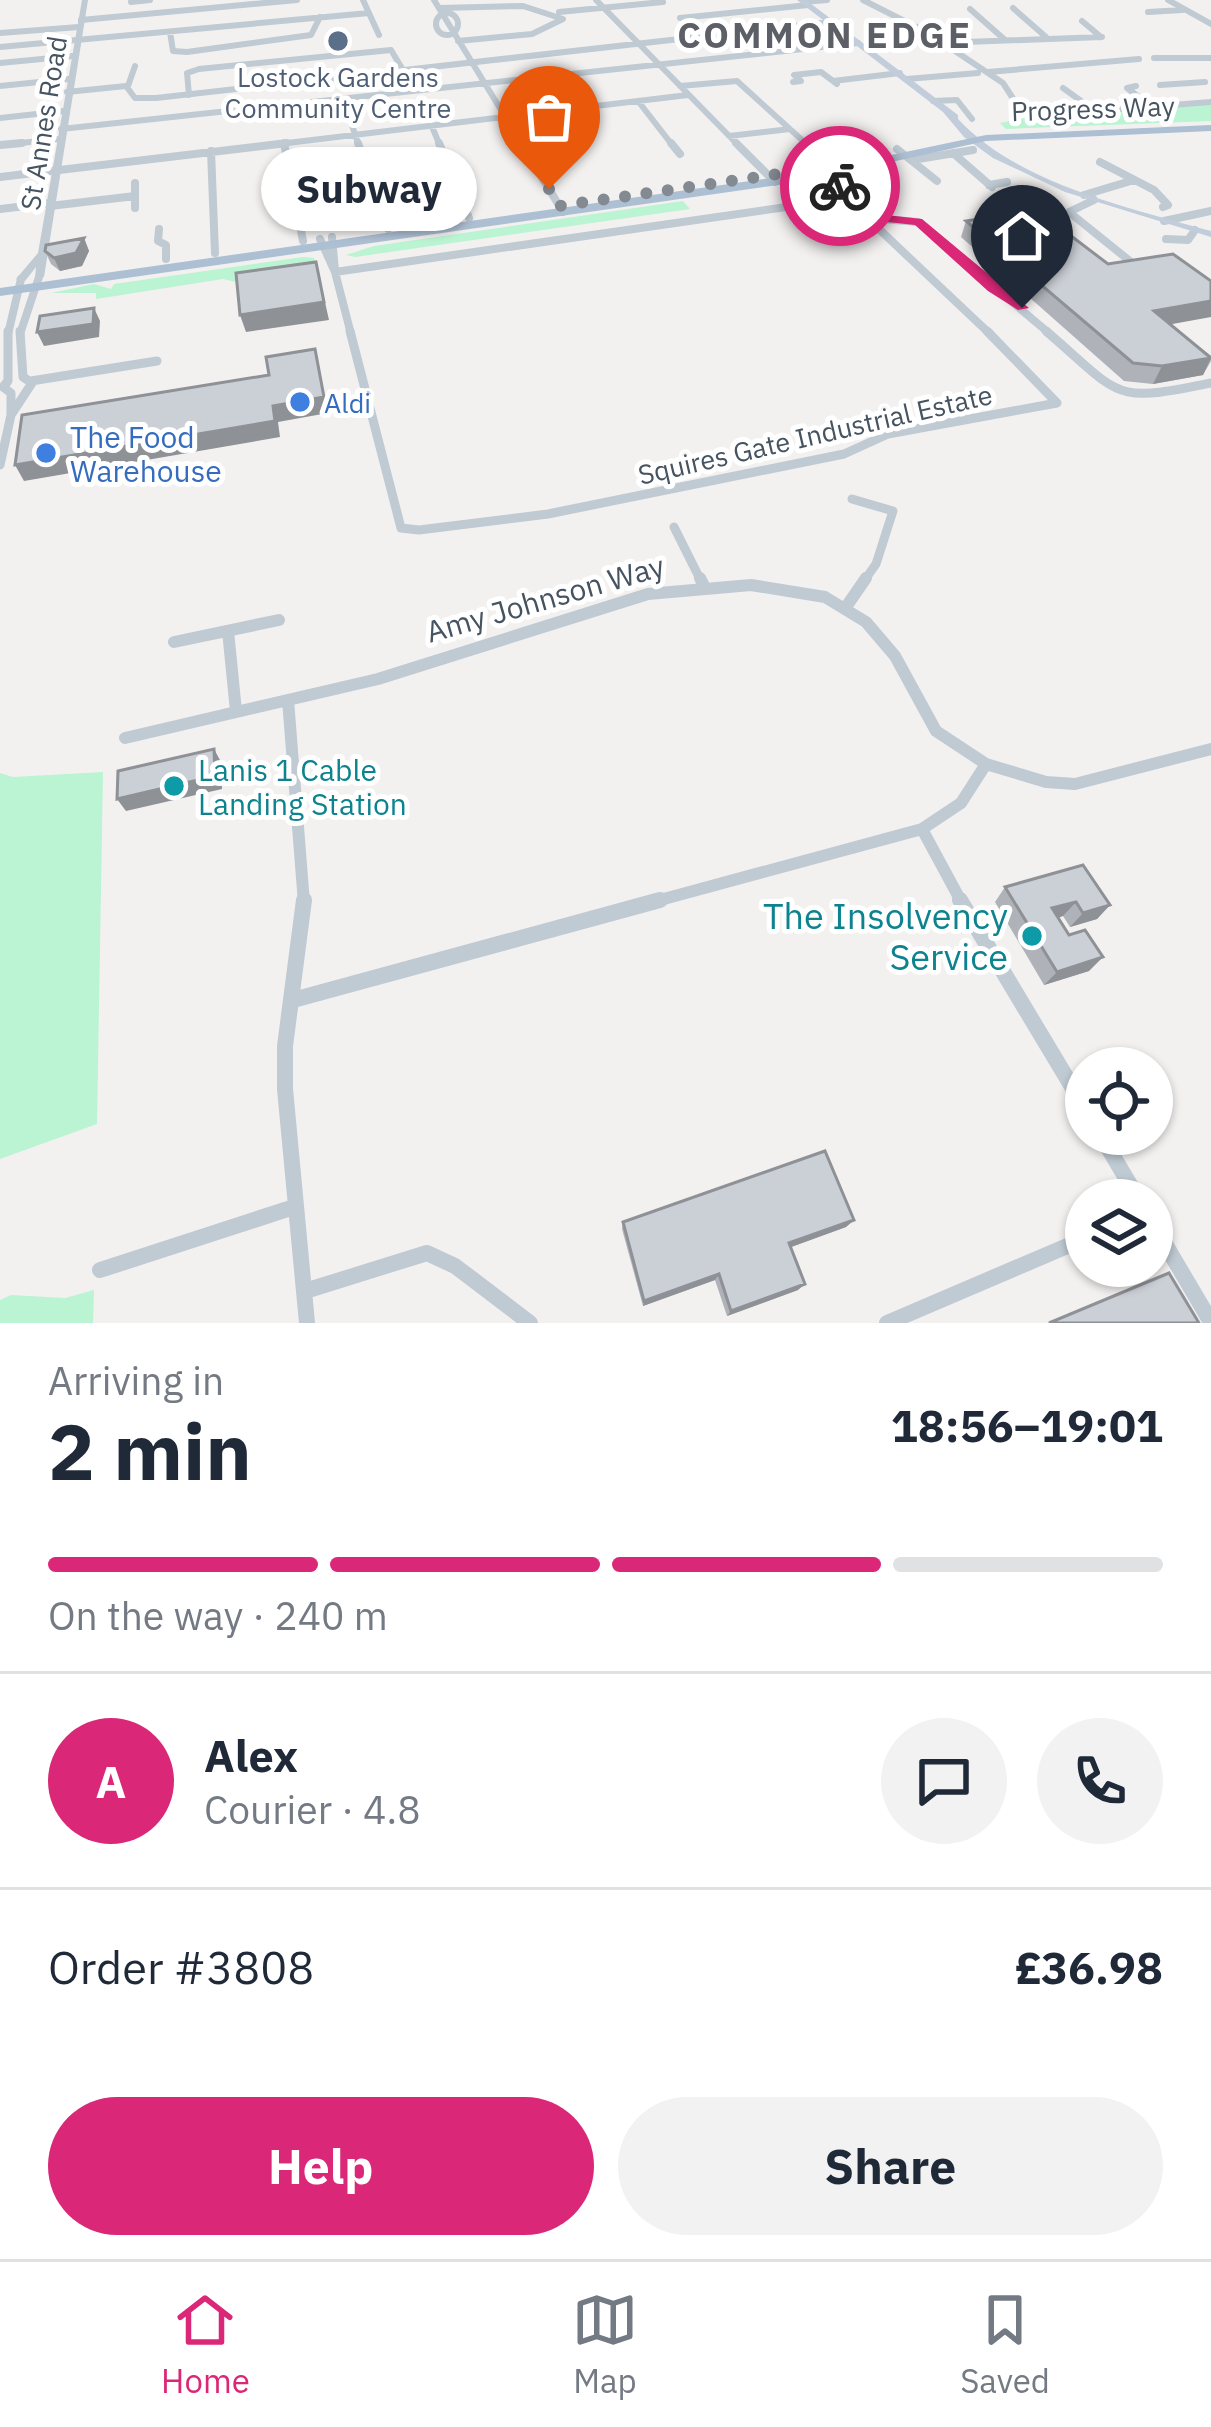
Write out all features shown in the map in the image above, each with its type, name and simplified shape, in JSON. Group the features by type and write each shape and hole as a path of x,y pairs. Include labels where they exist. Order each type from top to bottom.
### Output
{"main road":[{"path":"804,2 904,76 977,139 1023,166 1089,197 1163,214 1211,234"},
{"path":"945,146 954,133 952,119"},
{"name":"Progress Way","path":"977,139 1211,125"},
{"name":"Progress Way","path":"977,139 1211,125"},
{"path":"999,151 1008,140 1060,133"},
{"path":"16,286 166,259 327,242 772,179 977,139"},
{"path":"945,146 999,151"},
{"path":"16,286 230,260 388,229 561,209"}],"street":[{"name":"St Annes Road","path":"16,286 41,253 85,0"},
{"path":"131,2 150,0"},
{"path":"0,33 220,4 296,0 303,19"},
{"path":"363,0 379,35"},
{"path":"434,0 440,11 459,22 456,38"},
{"path":"596,0 772,179"},
{"path":"701,37 680,18 827,0"},
{"path":"863,0 952,45 975,72 1029,108 1052,113 1209,102"},
{"path":"1168,0 1211,25"},
{"path":"440,11 537,1 560,13 662,1"},
{"path":"1013,8 1047,38"},
{"path":"970,9 1005,39"},
{"path":"1149,12 1183,10"},
{"path":"440,11 435,25 456,38 561,209"},
{"path":"0,47 369,13"},
{"path":"553,28 563,19 560,13"},
{"path":"170,32 173,51 180,52 306,36 316,33 320,17"},
{"path":"952,45 1102,38 1082,21"},
{"path":"128,86 139,99 831,22"},
{"path":"456,38 553,28 575,32"},
{"path":"306,36 309,45"},
{"path":"966,42 1013,50"},
{"path":"0,146 60,134 343,99 858,43"},
{"path":"188,94 188,73 199,69 391,50 403,70"},
{"path":"0,63 74,56"},
{"path":"792,77 821,72 835,83 1139,58"},
{"path":"1154,58 1211,58"},
{"path":"128,86 135,66"},
{"path":"0,86 69,79"},
{"path":"680,86 737,81 802,140"},
{"path":"1160,85 1205,82"},
{"path":"1179,84 1209,102"},
{"path":"67,92 128,86"},
{"path":"1116,86 1131,87 1152,106"},
{"path":"1063,88 1078,90 1096,111"},
{"path":"0,177 688,95"},
{"path":"343,99 388,229"},
{"path":"933,101 957,100 972,119"},
{"path":"638,101 680,154"},
{"path":"0,118 64,111"},
{"path":"431,124 469,218"},
{"path":"729,136 790,129"},
{"path":"284,142 303,241"},
{"path":"945,146 990,186 1007,182"},
{"path":"211,151 214,253"},
{"path":"905,155 937,181"},
{"path":"1100,162 1128,171 1134,180 1162,196 1174,197"},
{"path":"824,171 882,218 918,222 1120,394 1145,397 1211,382"},
{"path":"1049,213 1069,212 1089,197 1134,180"},
{"path":"135,208 136,183"},
{"path":"0,209 135,196"},
{"path":"1162,196 1168,205 1163,214"},
{"name":"Squires Gate Industrial Estate","path":"327,242 334,272 401,528 422,532 509,514 548,514 844,454 888,434 1057,403 883,232 855,209 835,200 334,272"},
{"path":"1163,214 1211,211"},
{"path":"1069,212 1117,242 1136,266"},
{"path":"159,229 166,259"},
{"path":"1172,243 1188,240 1195,230"},
{"name":"St Annes Road","path":"16,286 41,253"},
{"path":"8,321 16,286"},
{"path":"11,416 5,388 8,321 16,286"},
{"path":"0,465 11,416 27,384 19,348 23,311 16,286"},
{"path":"5,388 157,361"},
{"path":"846,607 876,565 893,511 852,499"},
{"path":"674,527 704,586"},
{"name":"Amy Johnson Way","path":"125,737 378,679 648,594 704,586 790,588 846,607 896,656 936,730 986,764 1046,782 1075,784 1211,749"},
{"path":"174,643 278,620"},
{"path":"228,631 236,711"},
{"path":"288,700 305,881 302,948 285,1046 293,1207 305,1291 301,1321"},
{"path":"293,1000 922,829 946,819 965,801 986,764"},
{"path":"922,829 934,857 1065,1075"},
{"path":"100,1270 293,1207"},
{"path":"887,1323 1065,1247"},
{"path":"305,1291 394,1259 427,1253 440,1256 530,1323"},
{"path":"1173,1258 1211,1322"}],"green space":[{"path":"1211,104 1211,121 1006,129 1000,123 1044,114"},
{"path":"683,201 690,209 346,255 374,246"},
{"path":"314,258 320,279 237,277 236,282 223,279 96,299 96,293 51,293 94,284 111,289 114,284"},
{"path":"103,772 97,1124 0,1159 0,773 13,777"},
{"path":"94,1290 93,1323 0,1323 0,1300 11,1295 65,1298"}],"building":[{"path":"1037,210 1108,264 1173,254 1211,281 1211,301 1154,311 1211,358 1162,366 1133,363 966,221"},
{"path":"84,238 76,253 54,258 45,251 46,245"},
{"path":"316,262 324,302 240,315 236,273"},
{"path":"94,308 93,324 37,332 40,316"},
{"path":"315,349 324,397 273,406 275,421 15,465 22,415 269,375 266,357"},
{"path":"214,749 215,776 117,799 118,771"},
{"path":"1083,865 1110,905 1083,913 1076,902 1052,908 1069,935 1085,930 1103,957 1057,972 1005,887"},
{"path":"825,1151 854,1220 789,1243 805,1284 731,1311 719,1274 644,1301 623,1222"},
{"path":"1173,1280 1199,1323 1049,1323 1135,1287 1173,1287"}],"way so far":[{"path":"549,189 559,206 820,168 840,186"}],"place":[{"name":"Lostock Gardens Community Centre","path":"338,41"},
{"name":"Subway","path":"549,189"},
{"name":"Aldi","path":"300,402"},
{"name":"The Food Warehouse","path":"46,453"},
{"name":"Lanis 1 Cable Landing Station","path":"174,786"},
{"name":"The Insolvency Service","path":"1032,936"}],"district":[{"name":"COMMON EDGE","path":"825,34"}],"route":[{"path":"840,186 882,218 918,222 993,289 1022,308"}]}
